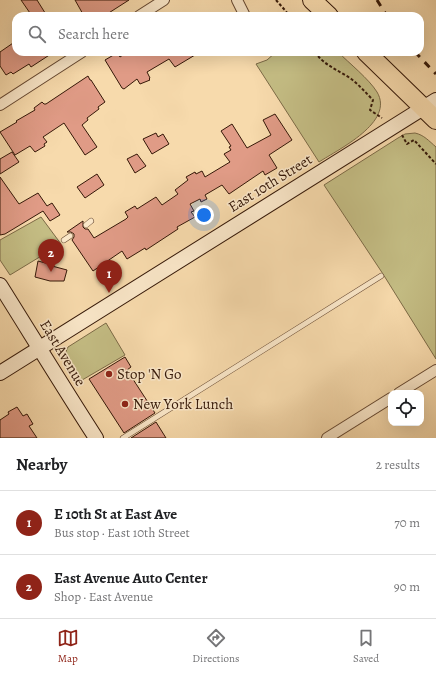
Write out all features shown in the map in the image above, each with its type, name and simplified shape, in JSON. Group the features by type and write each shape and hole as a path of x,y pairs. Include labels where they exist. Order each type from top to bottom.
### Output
{"highway":[{"path":"312,0 325,12"},
{"path":"371,56 430,104 436,120"}],"street":[{"path":"145,12 164,0"},
{"path":"237,0 243,12"},
{"path":"0,104 76,56"},
{"name":"East 10th Street","path":"0,373 392,126 430,104"},
{"name":"East Avenue","path":"0,285 96,438"},
{"path":"404,390 436,370"},
{"path":"327,438 388,400"}],"lane":[{"path":"86,225 91,221"},
{"path":"64,240 70,236"},
{"path":"124,438 381,276"}],"path":[{"path":"276,0 286,12"},
{"path":"319,56 330,67 346,75 359,85 373,100 370,110 401,133 408,144 414,140 436,164"}],"shaded area":[{"path":"272,56 342,56 377,92 380,103 378,114 372,124 351,142 319,162 256,64 267,60"},
{"path":"415,133 424,137 436,147 436,359 383,274 324,185 405,134"},
{"path":"41,217 61,244 10,275 0,260 0,240"},
{"path":"106,323 125,355 77,383 69,370 66,361 65,356 68,347"}],"building":[{"path":"21,0 37,0 44,12 29,12"},
{"path":"75,0 129,0 110,12 82,12"},
{"path":"12,44 12,56 48,56 31,67 29,64 13,74 11,72 6,75 0,66 0,52"},
{"path":"112,56 193,56 175,67 169,59 147,72 150,80 140,84 137,79 124,89 105,60"},
{"path":"88,76 105,102 98,107 99,109 87,118 88,120 82,125 97,147 85,155 64,123 43,137 47,142 44,144 45,146 35,152 30,146 15,155 0,132 35,110 34,108 42,102 46,104"},
{"path":"275,114 292,140 269,155 277,168 265,175 263,171 229,194 222,185 205,195 207,199 201,202 200,199 190,204 194,211 191,212 195,217 177,227 178,229 146,250 145,248 127,259 122,251 93,271 72,240 74,234 67,232 83,221 83,227 88,229 94,238 126,219 128,217 125,212 135,206 137,209 156,197 162,205 178,194 175,190 188,180 186,177 195,172 196,174 202,171 205,177 230,162 224,154 231,150 229,147 231,146 221,131 232,124 247,148 271,135 263,120"},
{"path":"156,133 158,137 163,134 169,144 152,154 143,139"},
{"path":"12,152 19,162 0,174 0,159"},
{"path":"137,154 146,166 135,173 127,159"},
{"path":"97,174 104,185 85,198 77,187"},
{"path":"0,177 19,204 38,193 47,206 52,203 60,215 50,221 43,211 5,234 0,235"},
{"path":"38,261 67,270 64,281 50,281 35,277"},
{"path":"125,357 131,367 127,370 155,413 124,433 89,379"},
{"path":"17,407 23,416 27,414 33,424 29,426 37,438 0,438 0,420 9,414 8,412"},
{"path":"156,422 166,438 131,438"}],"railway":[{"path":"377,0 384,12"},
{"path":"419,56 436,74"}],"place":[{"name":"East Avenue Auto Center","path":"51,272"},
{"name":"E 10th St at East Ave","path":"109,293"},
{"name":"Stop 'N Go","path":"109,374"},
{"name":"New York Lunch","path":"125,404"}]}
